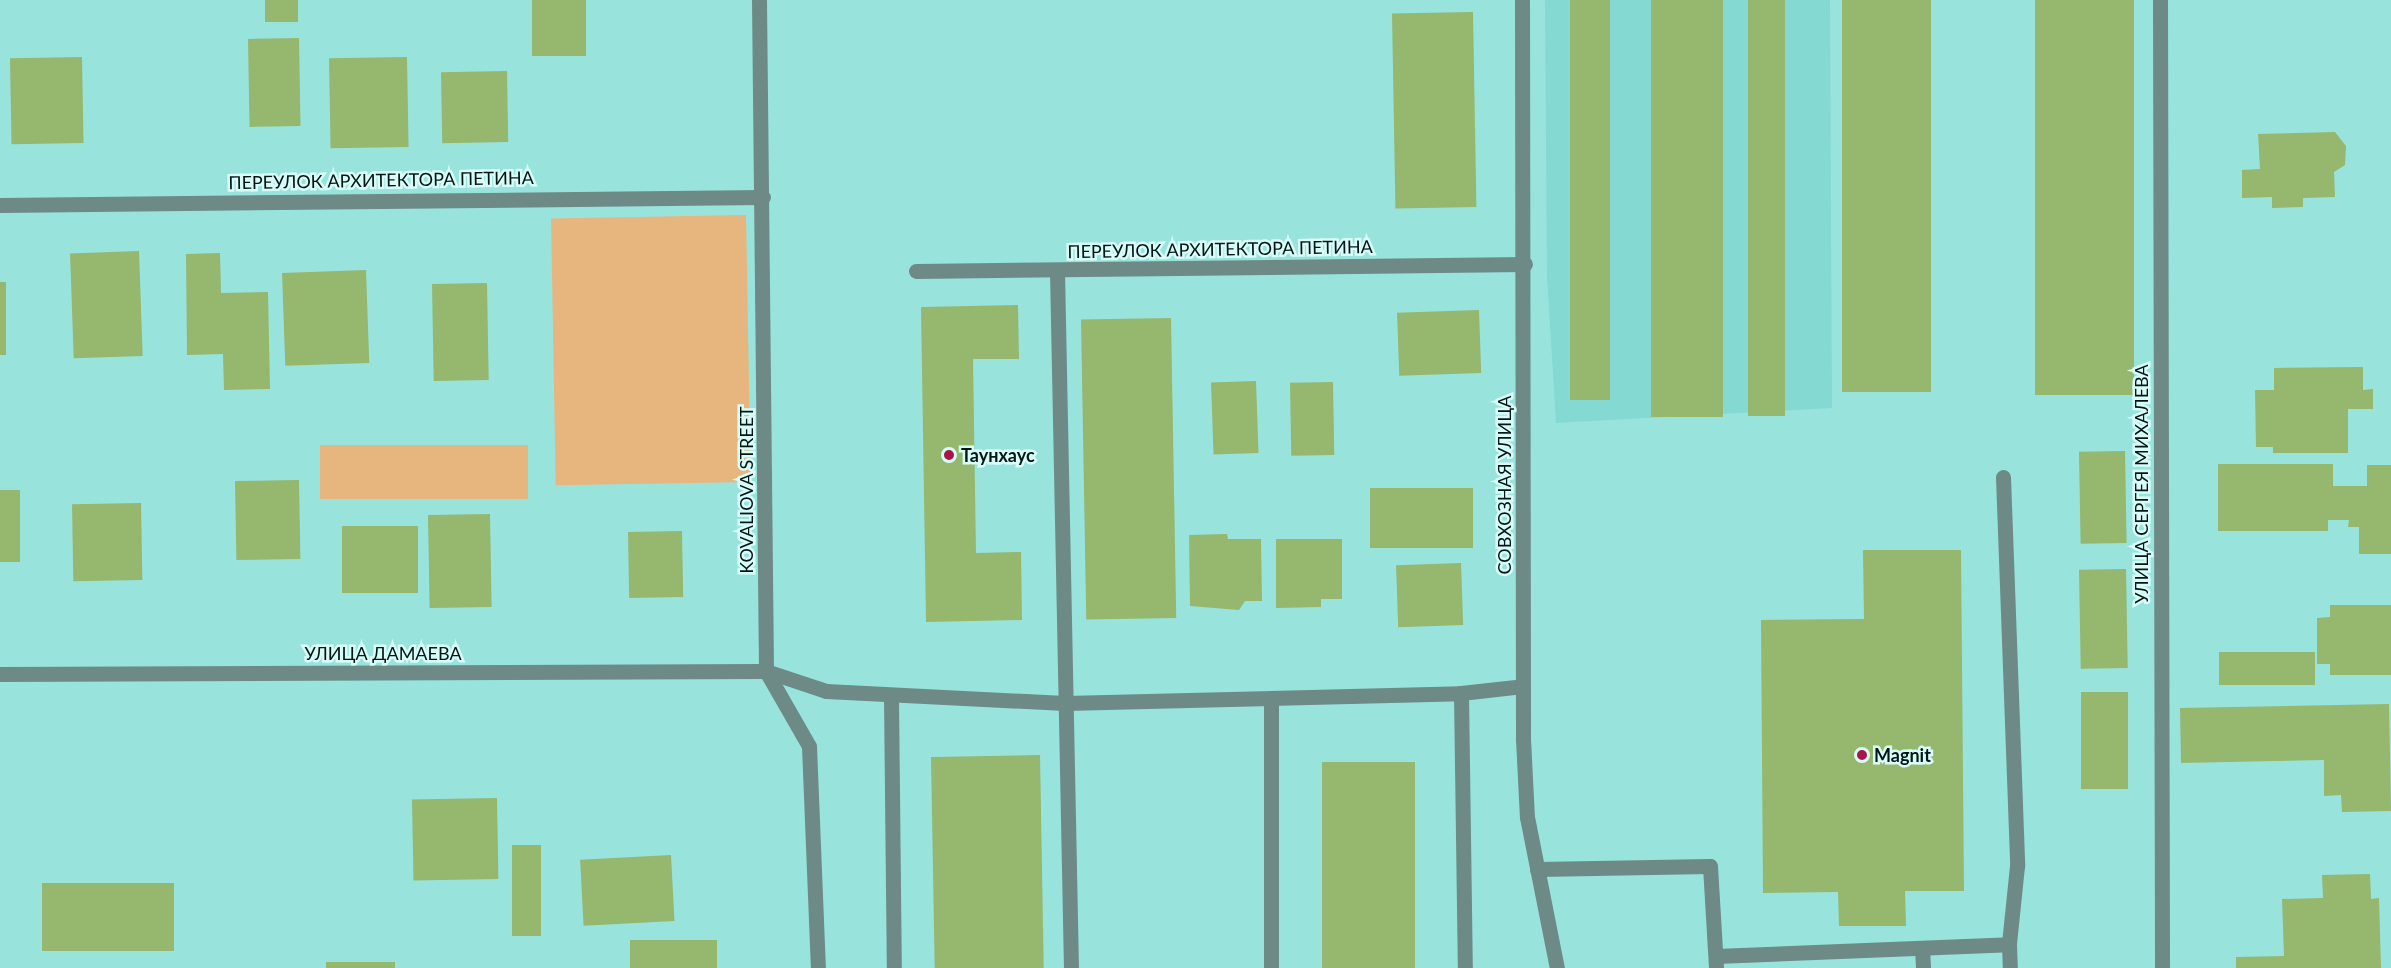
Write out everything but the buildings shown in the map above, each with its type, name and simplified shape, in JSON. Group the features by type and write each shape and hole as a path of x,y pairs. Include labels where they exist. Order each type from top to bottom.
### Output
{"street":[{"name":"KOVALIOVA STREET","path":"759,0 763,198 766,671 809,746 818,968"},
{"name":"СОВХОЗНАЯ УЛИЦА","path":"1522,0 1525,264 1523,686 1527,817 1557,968"},
{"name":"УЛИЦА СЕРГЕЯ МИХАЛЕВА","path":"2160,0 2162,968"},
{"name":"ПЕРЕУЛОК АРХИТЕКТОРА ПЕТИНА","path":"0,205 763,198"},
{"name":"ПЕРЕУЛОК АРХИТЕКТОРА ПЕТИНА","path":"916,271 1525,264"},
{"path":"1057,271 1071,968"},
{"path":"2003,477 2017,866 2009,944 2010,968"},
{"name":"УЛИЦА ДАМАЕВА","path":"0,674 766,671 826,691 891,697 1065,703 1461,693 1523,686"},
{"path":"1461,693 1465,968"},
{"path":"891,697 894,968"},
{"path":"1271,699 1271,968"},
{"path":"1537,869 1710,866 1716,962 1826,952 2009,944"},
{"path":"1922,948 1923,968"},
{"path":"1826,952 1827,968"}],"shaded area":[{"path":"1545,0 1830,0 1832,408 1556,423 1547,277"},
{"path":"746,215 751,482 556,485 551,218"},
{"path":"320,445 528,445 528,499 320,499"}],"place":[{"name":"Таунхаус","path":"949,455"},
{"name":"Magnit","path":"1862,755"}]}
